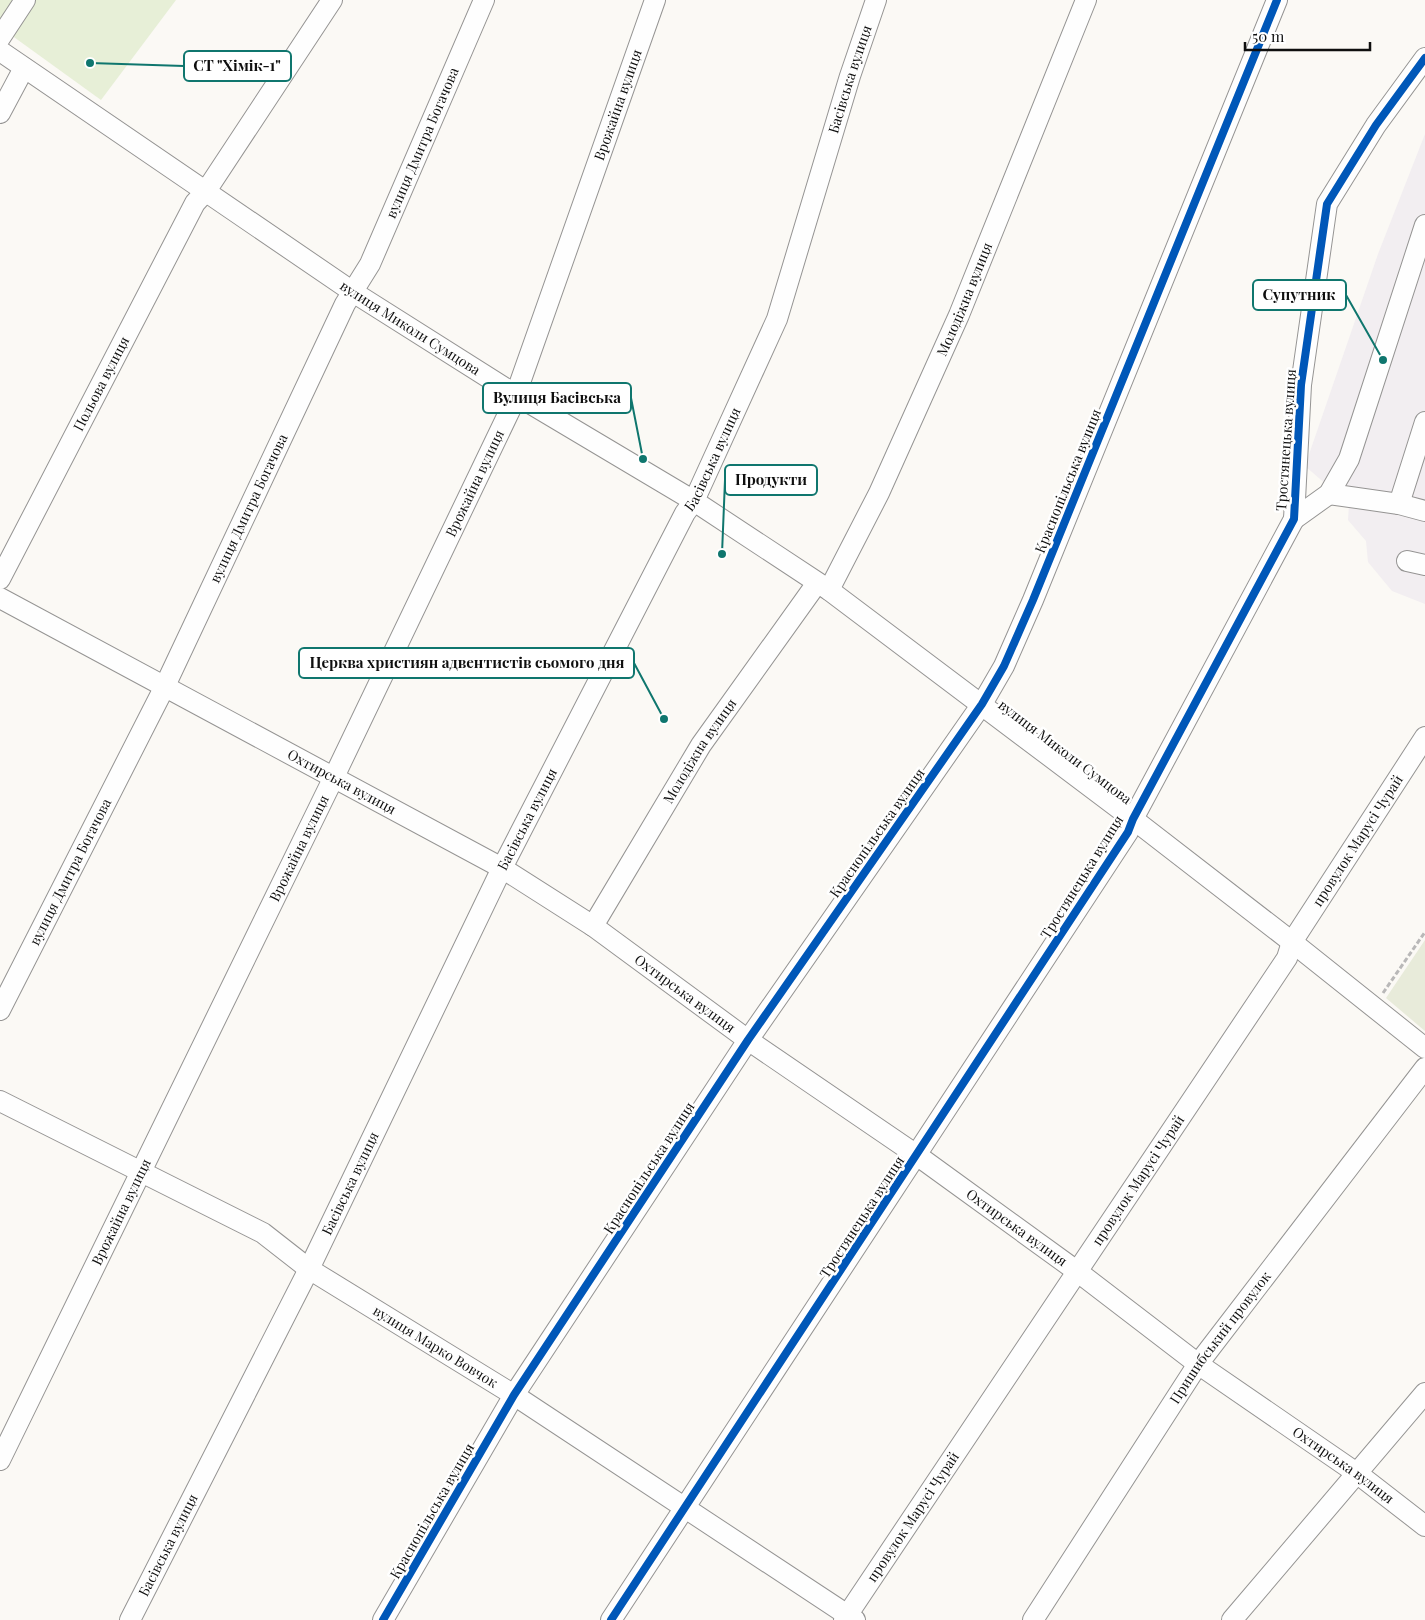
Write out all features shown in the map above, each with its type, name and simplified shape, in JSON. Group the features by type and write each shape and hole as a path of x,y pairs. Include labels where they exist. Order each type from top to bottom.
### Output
{"street":[{"path":"0,38 25,0"},
{"name":"Польова вулиця","path":"0,579 195,203 206,191 332,0"},
{"name":"вулиця Дмитра Богачова","path":"0,1010 164,688 345,304 370,264 484,0"},
{"name":"Врожайна вулиця","path":"0,1460 334,779 516,395 655,0"},
{"name":"Басівська вулиця","path":"130,1620 309,1269 502,868 685,513 694,500 777,319 850,76 876,0"},
{"name":"Молодіжна вулиця","path":"593,926 701,745 823,586 879,493 959,316 1086,0"},
{"name":"Краснопільська вулиця","path":"383,1620 514,1395 748,1040 982,704 1004,666 1033,600 1277,0"},
{"name":"вулиця Миколи Сумцова","path":"0,51 353,292 516,395 694,500 823,586 1133,819 1425,1048"},
{"name":"Тростянецька вулиця","path":"612,1620 684,1508 918,1156 1128,832 1133,819 1294,519 1301,384 1327,204 1376,124 1425,58"},
{"path":"0,112 24,68"},
{"path":"1294,519 1329,494 1349,459 1425,225"},
{"path":"1399,504 1425,422"},
{"path":"1329,494 1399,504 1425,511"},
{"name":"Охтирська вулиця","path":"0,598 164,688 502,868 593,926 748,1040 918,1156 1078,1272 1198,1364 1358,1474 1425,1526"},
{"name":"провулок Марусі Чурай","path":"849,1618 1287,958 1292,942 1425,737"},
{"name":"Пришибський провулок","path":"1033,1620 1198,1364 1425,1068"},
{"name":"вулиця Марко Вовчок","path":"0,1101 263,1233 309,1269 514,1395 849,1618"},
{"path":"1232,1620 1425,1393"}],"path":[{"path":"1374,1007 1425,932"}],"shaded area":[{"path":"1425,134 1425,604 1392,591 1368,562 1366,541 1348,520 1349,504 1305,466 1378,254"}],"green space":[{"path":"0,0 176,0 101,100 0,27"},
{"path":"1425,940 1425,1031 1386,998"}],"cycle path":[{"path":"383,1620 514,1395 748,1040 982,704 1004,666 1033,600 1277,0"},
{"path":"611,1620 1128,832 1133,819 1294,519 1301,385 1327,204 1376,125 1425,58"}],"place":[{"name":"СТ \"Хімік-1\"","path":"90,63"},
{"name":"Супутник","path":"1383,360"},
{"name":"Вулиця Басівська","path":"643,459"},
{"name":"Продукти","path":"722,554"},
{"name":"Церква християн адвентистів сьомого дня","path":"664,719"}]}
